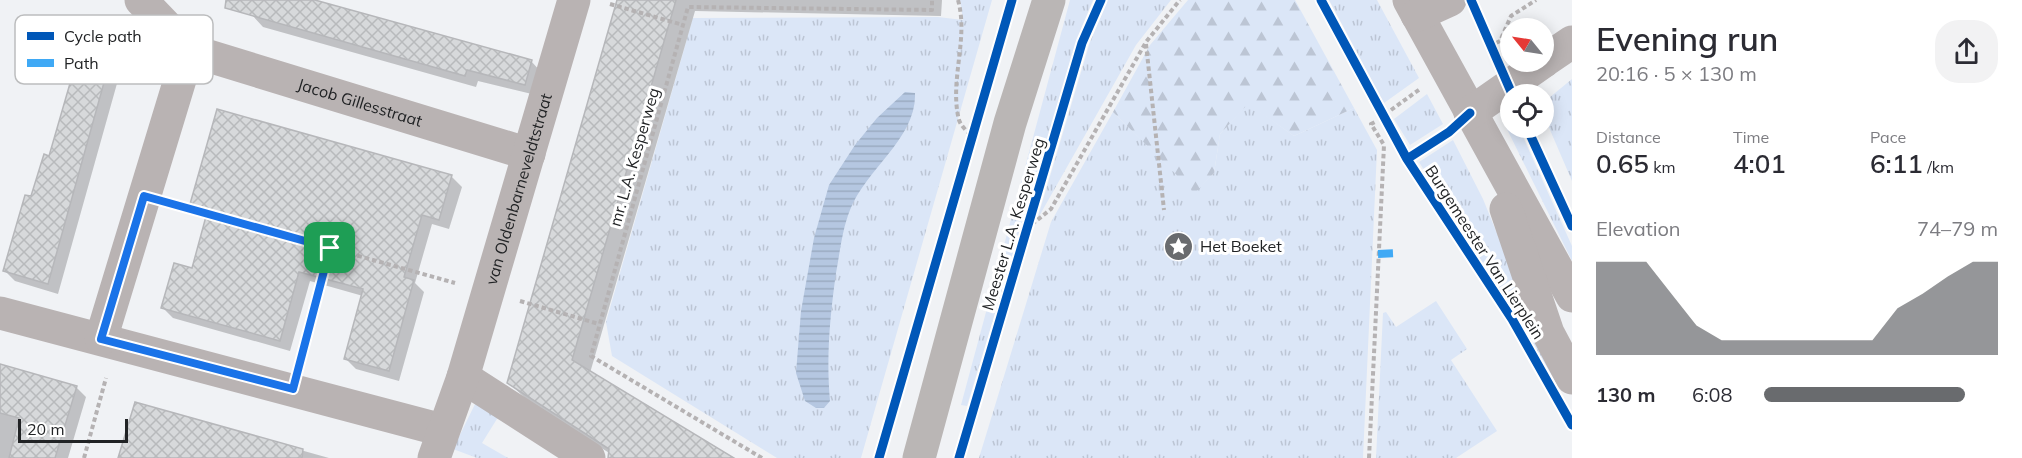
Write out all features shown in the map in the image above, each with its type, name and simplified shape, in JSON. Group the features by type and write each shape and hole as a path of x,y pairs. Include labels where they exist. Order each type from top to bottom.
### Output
{"main road":[{"name":"Meester L.A. Kesperweg","path":"920,458 1010,123 1049,0"}],"street":[{"name":"Jacob Gillesstraat","path":"141,0 155,15"},
{"name":"Burgemeester Van Lierplein","path":"1450,0 1413,8 1475,125 1572,296"},
{"name":"van Oldenbarneveldtstraat","path":"438,444 463,377 529,154 590,2"},
{"path":"1554,54 1572,42"},
{"name":"Jacob Gillesstraat","path":"213,57 529,154"},
{"path":"1511,84 1528,72"},
{"path":"108,341 144,196 179,84"},
{"path":"1475,125 1500,95"},
{"name":"Burgemeester Van Lierplein","path":"1475,125 1548,333 1572,378"},
{"path":"0,313 293,389 438,444"},
{"path":"463,377 589,458"}],"path":[{"path":"958,0 963,20 957,80 959,122 972,137"},
{"path":"1026,229 1052,209 1146,42 1180,0"},
{"path":"1507,84 1492,40 1500,41 1511,16 1536,0"},
{"path":"590,2 683,26"},
{"path":"1146,42 1164,210"},
{"path":"1391,110 1425,85"},
{"path":"1379,105 1389,124"},
{"path":"1369,458 1384,145 1371,124 1375,122"},
{"path":"969,148 976,126"},
{"path":"144,196 600,324"},
{"path":"293,389 330,248"},
{"path":"84,458 108,341"}],"green space":[{"path":"960,0 992,0 861,458 777,458 612,356 606,322 693,18 938,17 963,20"},
{"path":"1070,0 1093,0 1081,29 967,406 961,405"},
{"path":"1108,0 1171,0 1136,45 1037,220 1090,42"},
{"path":"1188,0 1295,0 1354,108 1294,136 1248,104 1220,134 1214,173 1195,193 1113,112 1150,45"},
{"path":"1329,0 1377,0 1419,78 1384,103"},
{"path":"1572,79 1572,181 1553,138 1554,94"},
{"path":"1427,94 1443,124 1410,145 1394,119"},
{"path":"1248,103 1294,136 1354,108 1377,150 1363,458 979,458 1051,222 1113,112 1195,192 1214,173 1220,134"},
{"path":"1511,138 1523,138 1572,246 1572,261"},
{"path":"1453,140 1483,199 1559,387 1419,162"},
{"path":"1436,301 1467,349 1451,360 1497,431 1456,458 1376,458 1383,313 1386,312 1396,327"},
{"path":"477,400 500,414 482,443 508,458 477,458 453,449"}],"shaded area":[{"path":"905,92 915,93 908,124 900,139 857,195 845,225 830,321 828,368 830,401 824,408 816,408 805,401 796,373 801,311 814,238 829,185 855,145 877,118"}],"building":[{"path":"226,0 315,0 532,60 525,85 467,70 465,76 225,8"},
{"path":"617,0 676,0 572,360 734,458 608,458 609,449 507,383"},
{"path":"70,84 104,84 48,284 3,271 25,195 31,196 44,154 49,156"},
{"path":"217,109 452,175 439,220 422,215 404,277 414,280 389,371 344,359 363,289 299,272 280,341 161,308 174,263 192,268 208,209 190,204"},
{"path":"0,364 77,386 55,458 9,458 19,418 0,413"},
{"path":"135,402 303,449 302,458 118,458"}],"marked path":[{"path":"1378,254 1398,253"}],"cycle path":[{"path":"879,458 1012,0"},
{"path":"959,458 1082,43 1101,0"},
{"path":"1321,0 1407,159 1512,319 1572,425"},
{"path":"1471,0 1508,84"},
{"path":"1407,159 1449,132 1470,113"},
{"path":"1532,138 1572,226"}],"place":[{"name":"Het Boeket","path":"1179,246"}],"route":[{"path":"144,196 330,248 293,389 101,339 144,196"}]}
